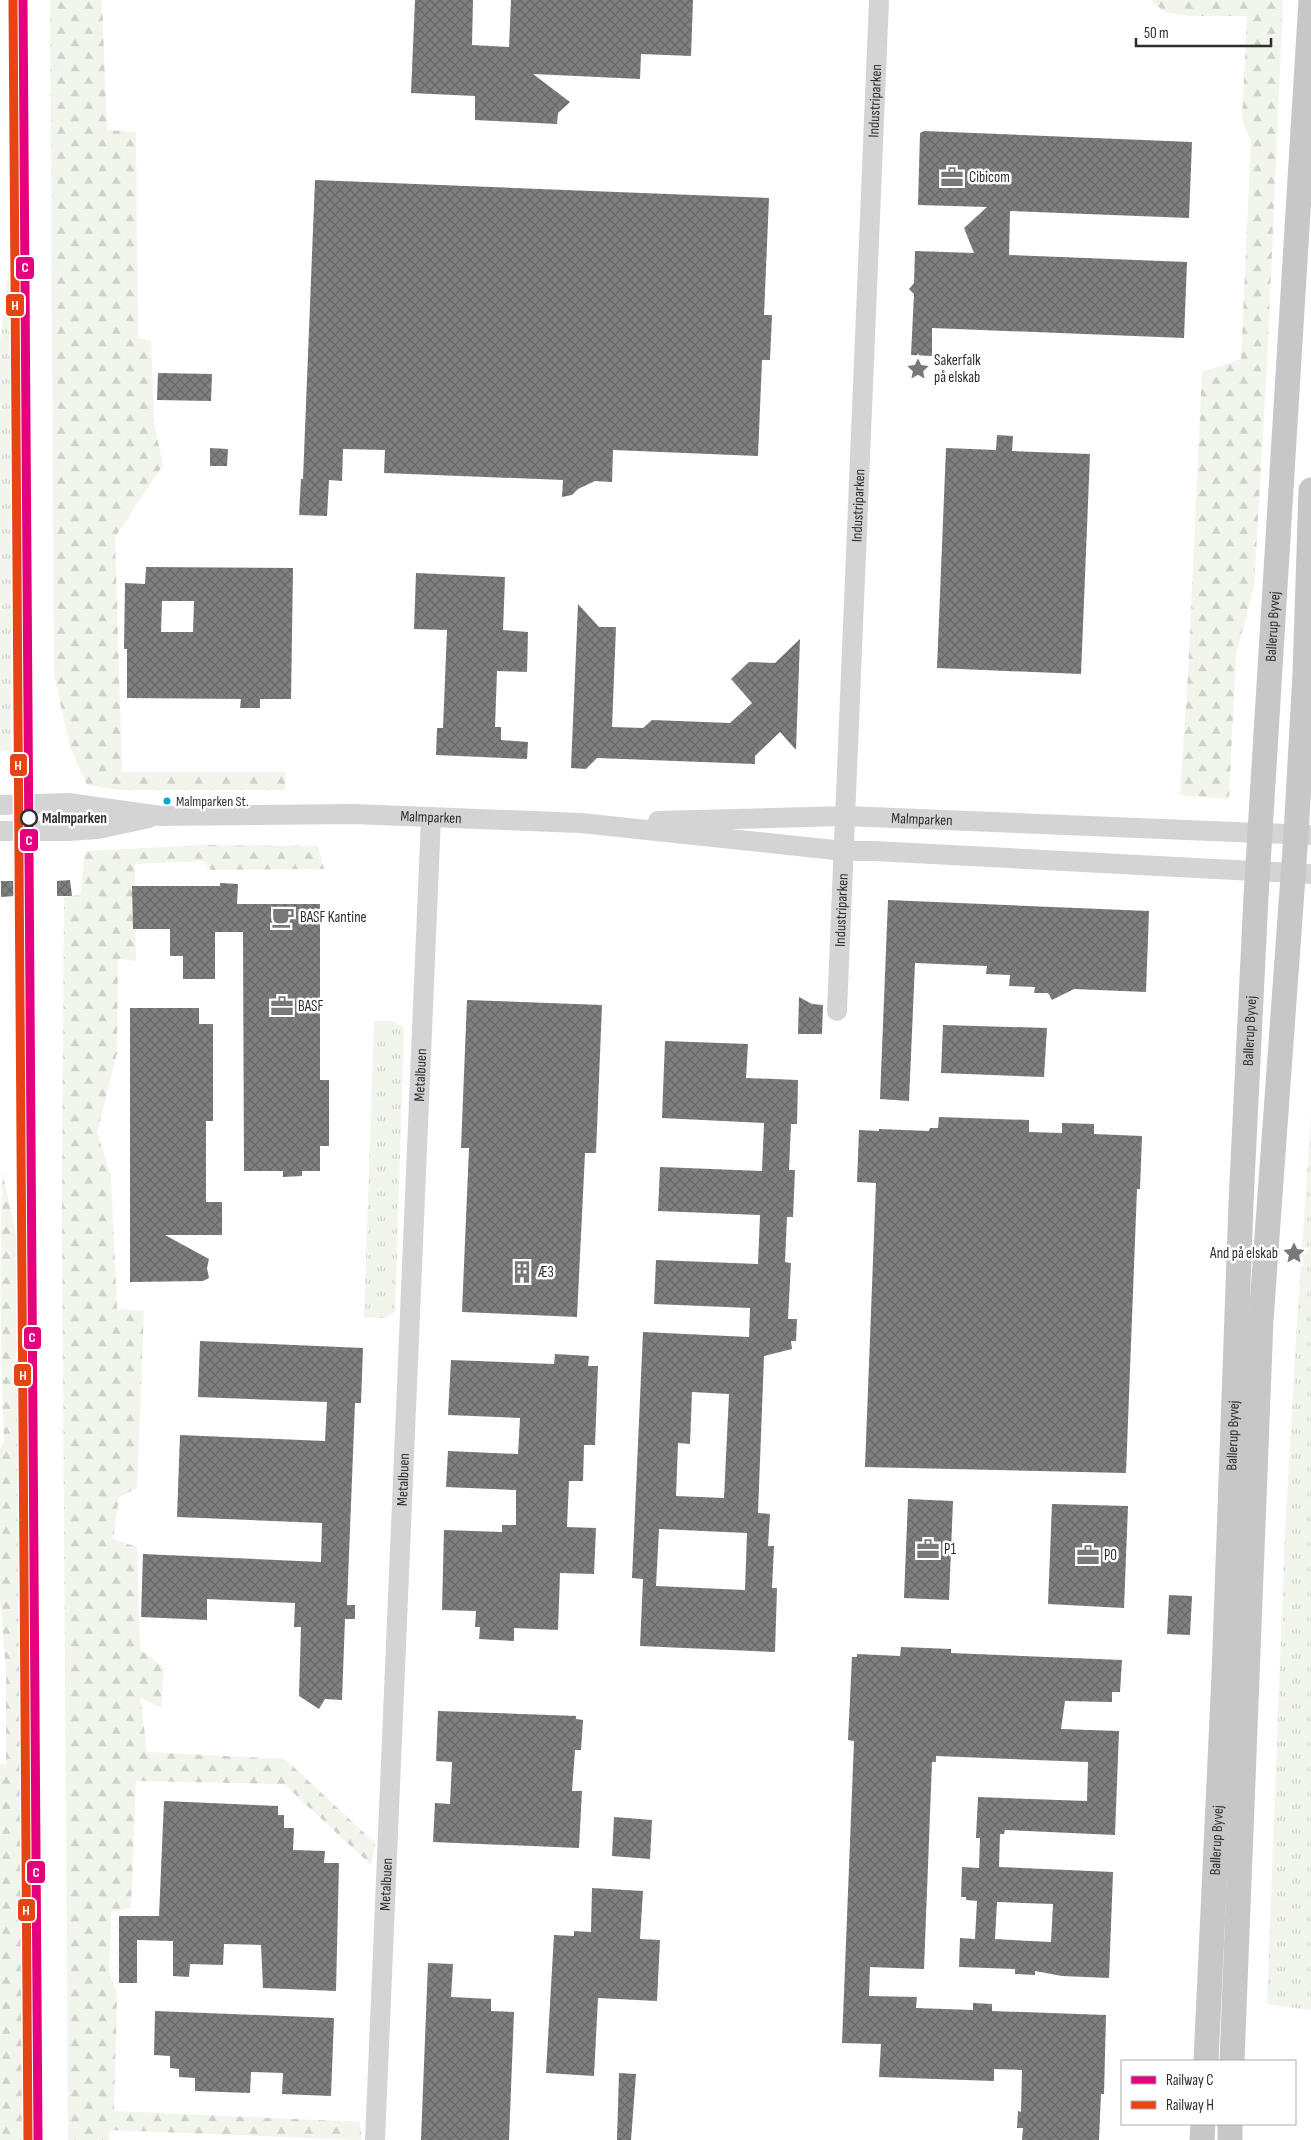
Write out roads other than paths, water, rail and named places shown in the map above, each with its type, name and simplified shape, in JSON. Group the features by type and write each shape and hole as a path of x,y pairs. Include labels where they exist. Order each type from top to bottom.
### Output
{"main road":[{"name":"Ballerup Byvej","path":"1206,2060 1224,1675 1241,1203 1257,871 1261,833 1311,0"},
{"name":"Ballerup Byvej","path":"1232,2060 1261,1320 1302,874 1305,674 1311,490"},
{"path":"1202,2140 1203,2125"},
{"path":"1230,2125 1230,2140"}],"street":[{"name":"Industriparken","path":"837,1011 879,0"},
{"name":"Malmparken","path":"0,805 68,803 100,806 160,816 353,814 581,823 846,816 1303,835"},
{"name":"Malmparken","path":"0,830 68,831 98,829 160,816"},
{"name":"Metalbuen","path":"375,2140 431,818"},
{"name":"Malmparken","path":"581,823 844,851 1302,874"}],"rail line":[{"name":"H","path":"13,0 28,2140"},
{"name":"C","path":"23,0 38,2140"}],"place":[{"name":"Cibicom","path":"952,177"},
{"name":"Sakerfalk på elskab","path":"918,369"},
{"name":"Malmparken St.","path":"167,801"},
{"name":"Malmparken","path":"29,818"},
{"name":"BASF Kantine","path":"283,917"},
{"name":"BASF","path":"282,1006"},
{"name":"And på elskab","path":"1294,1253"},
{"name":"Æ3","path":"522,1272"},
{"name":"P1","path":"928,1549"},
{"name":"P0","path":"1088,1555"}]}
